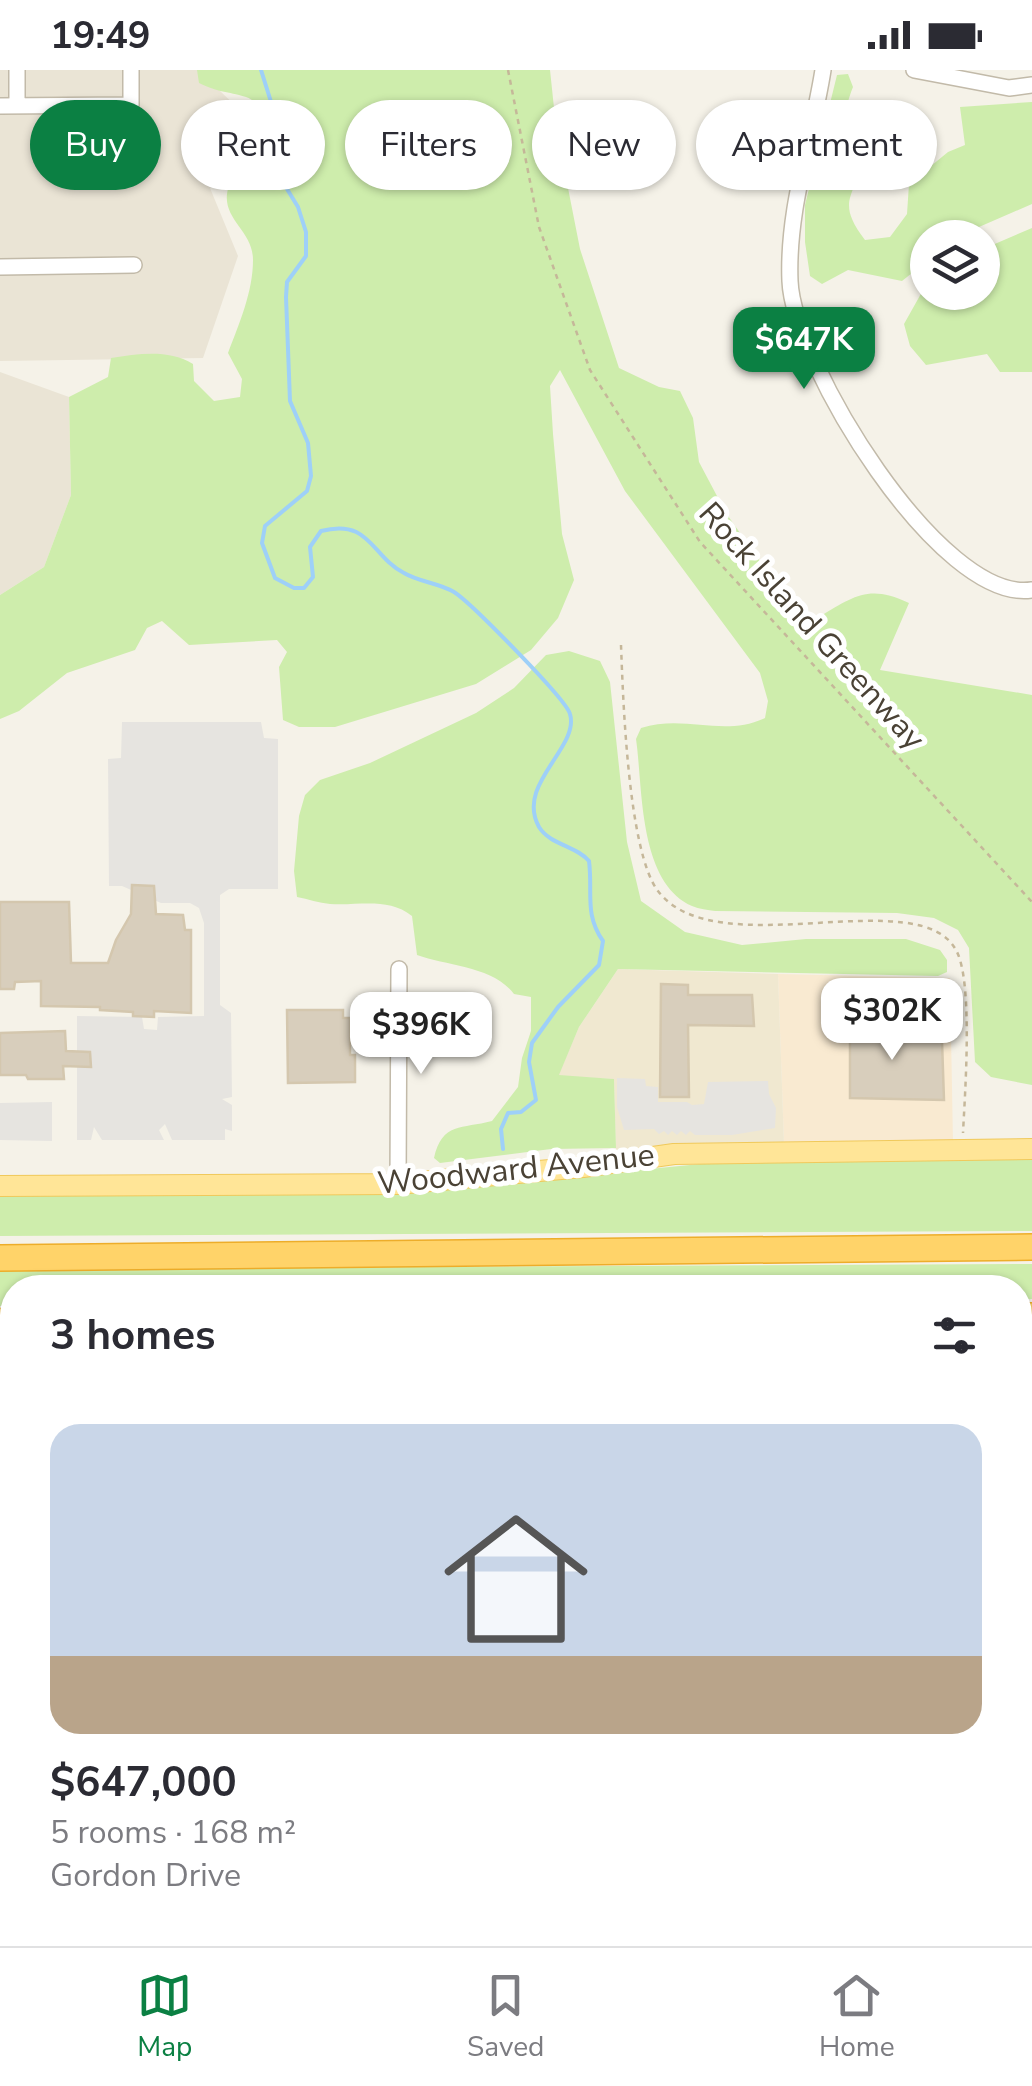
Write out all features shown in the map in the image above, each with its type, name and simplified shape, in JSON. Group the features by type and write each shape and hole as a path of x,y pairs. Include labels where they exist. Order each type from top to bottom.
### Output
{"highway":[{"path":"0,1258 1032,1247"},
{"path":"0,1250 89,1257"}],"main road":[{"name":"Woodward Avenue","path":"0,1186 398,1184 583,1167 674,1154 1032,1149"}],"street":[{"path":"17,70 18,106"},
{"path":"0,106 131,105 131,70"},
{"path":"822,70 798,181 790,284 812,359 852,436 892,491 940,543 968,567 996,582 1022,591 1032,590"},
{"path":"914,70 1009,88 1032,85"},
{"path":"0,267 134,265"},
{"path":"398,1184 400,968"}],"path":[{"name":"Rock Island Greenway","path":"508,70 539,227 590,370 700,542 1032,902"},
{"path":"621,645 626,735 636,811 646,864 656,889 675,906 710,920 771,924 901,922 928,928 947,938 959,954 964,984 963,1149"}],"shaded area":[{"path":"0,70 198,70 229,100 181,100 181,190 211,190 238,256 203,358 0,361"},
{"path":"0,372 69,397 71,495 44,567 0,595"},
{"path":"122,722 261,722 264,738 278,739 278,889 229,889 220,895 220,1005 231,1013 232,1097 222,1099 232,1105 232,1131 225,1129 225,1140 172,1140 165,1124 159,1130 164,1140 102,1140 94,1127 91,1140 77,1140 77,1016 142,1017 144,1029 157,1030 158,1017 204,1016 204,923 199,908 190,903 161,903 122,886 109,886 108,759 121,758"},
{"path":"618,969 778,974 784,1143 616,1153 614,1079 558,1076 579,1027"},
{"path":"778,974 950,978 953,1143 784,1143"},
{"path":"617,1078 645,1079 646,1086 658,1087 658,1102 692,1105 704,1104 708,1082 768,1081 776,1108 775,1128 732,1135 624,1130 617,1107"},
{"path":"52,1102 52,1141 0,1140 0,1103"}],"green space":[{"path":"197,70 550,70 553,100 532,100 532,190 568,190 580,249 619,368 659,387 680,391 693,418 699,462 726,513 795,611 819,617 862,595 895,597 909,603 880,670 1032,695 1032,1085 991,1077 975,1062 969,948 958,930 934,918 897,913 715,911 692,906 674,894 661,877 646,832 636,739 641,728 673,723 749,724 765,718 768,701 760,673 625,491 560,370 550,386 553,434 562,534 574,580 558,618 531,650 476,684 335,727 299,727 283,720 279,667 287,652 277,640 189,645 162,621 147,628 135,650 67,673 19,711 0,719 0,595 44,567 71,495 69,397 108,377 111,358 153,354 174,356 193,364 194,381 214,401 240,397 242,379 228,353 248,296 253,260 247,238 229,210 228,190 325,190 325,100 253,100 199,83"},
{"path":"848,74 853,87 849,100 831,100 837,75"},
{"path":"1032,102 1032,204 995,220 910,220 910,275 902,281 848,270 822,284 810,276 805,205 809,190 853,190 851,216 865,240 890,237 907,214 909,190 937,190 937,161 965,145 960,107"},
{"path":"1032,228 1032,372 1000,372 987,354 926,365 910,346 904,324 912,310 1000,310 1000,242"},
{"path":"569,651 600,661 610,682 627,842 641,901 685,932 742,945 806,939 906,939 940,950 947,960 947,972 938,976 618,969 579,1027 559,1075 614,1079 616,1148 551,1149 440,1163 434,1158 442,1138 455,1129 492,1121 518,1087 531,1031 531,997 514,994 482,972 417,955 412,916 403,910 383,904 330,904 297,897 294,871 299,816 305,795 320,780 370,763 476,713 514,688 546,655"},
{"path":"1032,1158 1032,1231 0,1236 0,1193 485,1185 731,1161"},
{"path":"1032,1264 1032,1275 0,1275 0,1269"}],"building":[{"path":"132,885 154,886 156,914 183,915 185,930 191,930 191,1013 154,1011 154,1017 100,1007 41,1006 41,981 15,982 14,989 0,989 0,902 69,902 71,963 108,963 131,914"},
{"path":"661,984 688,985 688,995 752,995 754,1026 688,1025 689,1097 660,1097"},
{"path":"287,1010 343,1010 343,1018 350,1018 355,1082 288,1083"},
{"path":"885,1010 885,1041 942,1041 944,1100 850,1098 850,1011"},
{"path":"65,1031 66,1051 90,1052 91,1067 63,1066 64,1079 0,1075 0,1033"}],"waterway":[{"path":"261,70 282,137 287,189 306,232 306,256 287,282 286,297 290,401 308,443 311,476 307,491 265,526 262,543 275,578 294,588 304,588 313,577 310,547 321,531 337,528 360,534 404,573 448,589 463,599 536,671 570,714 571,727 541,781 534,811 544,833 589,861 591,912 603,941 599,965 558,1007 532,1043 529,1062 536,1100 521,1112 508,1113 501,1129 503,1149"}]}
